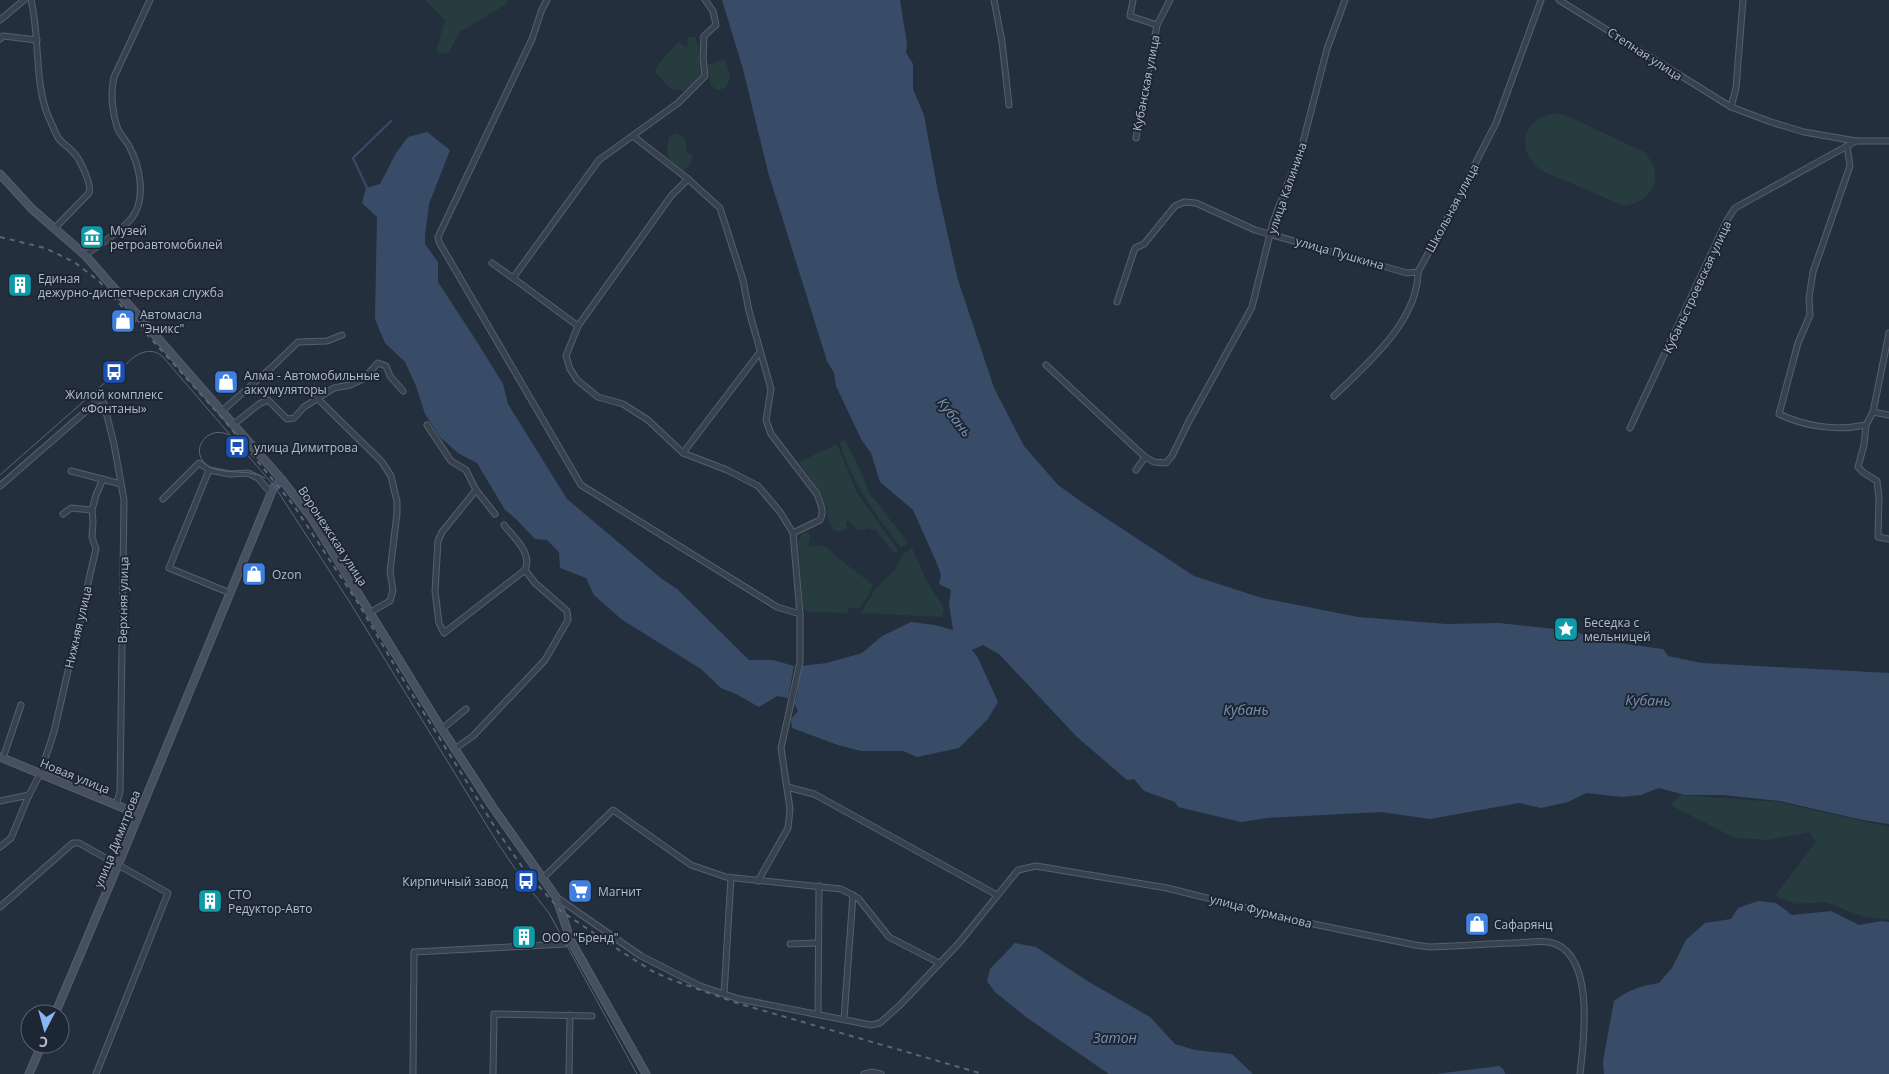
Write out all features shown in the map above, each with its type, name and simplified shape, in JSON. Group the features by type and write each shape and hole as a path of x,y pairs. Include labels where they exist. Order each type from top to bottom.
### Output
{"street":[{"path":"0,20 24,0"},
{"path":"31,0 35,16 42,86 48,115 59,139 75,153 83,167 90,189 89,193 55,228"},
{"path":"85,254 131,219 140,202 139,175 129,146 122,138 117,127 111,97 118,69 150,0"},
{"path":"547,0 532,39 438,237 439,242 581,485 777,607 800,614"},
{"path":"513,278 599,160 678,102 705,76 702,58 704,36 716,25 713,11 705,0"},
{"path":"994,0 1002,42 1009,105"},
{"path":"1132,0 1130,16 1157,25"},
{"name":"Кубанская улица","path":"1136,138 1157,25 1170,0"},
{"name":"улица Калинина","path":"1145,457 1154,462 1166,463 1172,456 1188,423 1252,308 1271,234 1302,146 1327,49 1345,0"},
{"name":"Школьная улица","path":"1334,396 1354,377 1399,327 1414,300 1418,283 1418,272 1496,123 1541,0"},
{"name":"Степная улица","path":"1559,0 1731,107 1804,132 1856,142"},
{"path":"1731,107 1736,88 1743,0"},
{"path":"0,39 3,36 37,40"},
{"path":"633,136 688,179 720,208 744,280 749,311 771,389 766,420 770,434 817,494 823,511 822,516 816,522 793,533"},
{"path":"1856,142 1889,142"},
{"name":"Кубаньстроевская улица","path":"1630,428 1727,220 1735,208 1856,142"},
{"path":"1847,146 1850,166 1813,272 1809,298 1810,315 1798,343 1779,414 1798,423 1817,426 1857,427 1866,425"},
{"name":"Воронежская улица","path":"0,174 32,209 85,254 234,424 311,517 442,729 492,806 556,897 571,941 646,1074"},
{"path":"688,179 671,196 578,326 566,356 570,369 577,380 598,397 623,404 648,420 683,453 727,470 758,486 780,512 793,533 800,614 800,662 781,748 790,809 788,828 758,881"},
{"name":"улица Пушкина","path":"1117,302 1135,248 1144,244 1175,206 1184,202 1196,203 1255,230 1407,273 1418,272"},
{"path":"492,263 578,326"},
{"path":"1889,333 1873,412 1866,425 1864,445 1858,467 1877,481 1879,498 1878,537 1889,539"},
{"path":"222,411 298,342 327,340 342,335"},
{"path":"683,453 760,352"},
{"path":"234,424 263,401 268,400 287,419 294,418 304,407 334,388 350,385 363,379 378,363 386,366 390,376 403,391"},
{"path":"1046,365 1145,457 1136,470"},
{"name":"Верхняя улица","path":"0,486 101,398 114,444 124,500 120,792 116,805"},
{"path":"317,398 382,462 391,476 397,502 390,572 393,590 390,601 369,613"},
{"path":"1873,412 1889,415"},
{"path":"427,425 451,461 466,470 476,490 495,514"},
{"path":"163,499 199,464 209,470 230,474 248,473 258,478 271,492"},
{"path":"209,470 169,568 230,593"},
{"path":"71,471 121,484"},
{"name":"Нижняя улица","path":"0,847 11,838 40,774 54,732 74,645 83,615 85,596 96,549 92,537 94,522 92,510 96,495 104,479"},
{"name":"улица Димитрова","path":"58,1004 118,865 271,492 282,480"},
{"path":"476,490 442,532 438,541 435,591 439,624 444,633 525,570 528,564 526,554 504,525"},
{"path":"63,514 71,508 92,510"},
{"path":"456,748 473,736 545,660 568,620 567,612 546,594 525,570"},
{"name":"Новая улица","path":"21,706 1,758 138,814"},
{"path":"442,729 466,710"},
{"path":"786,787 814,794 997,895"},
{"path":"0,801 29,796"},
{"path":"543,878 613,810 691,865 731,878 841,889 858,898 890,937 939,963"},
{"path":"0,907 73,843 79,843 168,893 96,1074"},
{"name":"улица Фурманова","path":"556,897 655,964 700,986 739,999 871,1025 880,1023 893,1013 959,943 1018,870 1036,866 1167,888 1299,921 1415,945 1429,947 1549,942 1568,954 1583,990 1585,1026 1580,1074"},
{"path":"724,994 731,878"},
{"path":"818,1014 819,886"},
{"path":"844,1019 853,895"},
{"path":"413,1074 414,952 564,944 571,941"},
{"path":"790,944 818,943"},
{"path":"493,1074 494,1014 592,1016"},
{"path":"569,1074 570,1015"},
{"path":"29,1074 38,1054"},
{"path":"864,1074 880,1073"}],"green space":[{"path":"425,0 508,0 505,5 460,32 449,52 439,54 437,48 445,20"},
{"path":"688,37 695,37 697,42 701,75 684,91 671,89 655,72 660,62 678,42 687,47"},
{"path":"725,59 730,75 726,88 717,90 711,85 707,65"},
{"path":"1556,113 1568,116 1644,152 1654,169 1654,186 1649,193 1643,199 1624,206 1542,171 1533,163 1528,154 1525,145 1526,136 1529,128 1536,121 1544,116"},
{"path":"677,133 683,136 687,146 686,152 693,156 689,165 683,171 671,161 667,148 669,137"},
{"path":"845,440 863,476 868,491 908,543 901,548 874,511 850,471 840,442"},
{"path":"837,444 857,493 898,550 894,553 876,530 868,528 858,530 848,521 846,522 847,528 841,532 833,530 826,514 827,508 822,495 799,462"},
{"path":"803,533 809,533 810,541 806,544 809,547 826,547 872,584 873,587 860,608 848,608 847,613 808,612 803,608 798,540"},
{"path":"912,548 927,582 944,608 942,617 861,613 876,588 895,570 902,555"},
{"path":"1681,795 1778,802 1889,827 1889,920 1861,916 1825,902 1796,904 1775,896 1816,842 1809,832 1768,840 1735,838 1670,805"}],"water":[{"name":"Кубань","path":"722,0 900,0 907,44 906,53 913,64 913,89 924,115 938,192 958,280 994,388 1024,446 1058,485 1086,505 1194,576 1262,598 1358,617 1446,624 1499,623 1573,631 1604,641 1663,649 1668,656 1702,663 1889,673 1889,824 1780,801 1723,795 1685,795 1659,788 1641,795 1622,797 1586,793 1568,802 1541,808 1519,803 1430,819 1381,812 1267,818 1241,822 1178,807 1175,802 1144,791 1134,779 1127,780 1077,737 999,654 983,645 972,650 978,658 998,702 987,720 959,748 917,757 903,751 861,751 838,745 792,728 791,719 798,711 794,703 797,696 801,666 827,663 862,653 882,636 911,622 935,625 953,630 949,603 951,590 939,584 941,575 913,510 880,482 871,453 861,439 836,386 834,373 827,361 768,172 743,69"},
{"path":"427,132 450,150 429,204 425,236 425,244 438,262 438,282 503,384 508,404 567,499 662,579 677,589 749,660 773,660 794,666 788,698 777,696 759,707 721,688 701,669 621,619 594,595 586,578 560,568 559,552 547,540 535,539 505,510 477,463 458,453 440,437 425,414 416,386 405,362 385,343 375,319 377,217 362,203 366,188 380,184 396,153 408,137"},
{"path":"1758,901 1776,903 1792,915 1831,911 1859,925 1882,921 1889,922 1889,1074 1604,1074 1603,1061 1614,1001 1635,989 1659,983 1672,968 1686,940 1705,923 1731,919 1738,908"},
{"name":"Затон","path":"1015,943 1036,947 1089,982 1150,1017 1175,1044 1195,1050 1232,1054 1253,1074 1109,1074 1026,1017 995,992 987,981 990,969"},
{"path":"1499,1066 1504,1070 1505,1074 1436,1074"}],"waterway":[{"path":"368,190 353,158 391,121"}],"tram line":[{"path":"0,475 134,357 149,351 163,357 275,487 349,601 497,842 522,879 549,913 637,1074"},
{"path":"231,436 218,432 206,437 201,443 199,450 204,463 219,470 248,473 265,478"}],"railway":[{"path":"0,237 45,248 74,262 99,281 224,420 294,506 358,603 496,829 525,871 561,911 652,971 672,980 737,1003 983,1074"}],"place":[{"name":"Музей ретроавтомобилей","path":"92,237"},
{"name":"Единая дежурно-диспетчерская служба","path":"20,285"},
{"name":"Автомасла \"Эникс\"","path":"123,321"},
{"name":"Жилой комплекс «Фонтаны»","path":"114,372"},
{"name":"Алма - Автомобильные аккумуляторы","path":"226,382"},
{"name":"улица Димитрова","path":"237,447"},
{"name":"Ozon","path":"254,574"},
{"name":"Беседка с мельницей","path":"1566,629"},
{"name":"Кирпичный завод","path":"526,881"},
{"name":"Магнит","path":"580,891"},
{"name":"СТО Редуктор-Авто","path":"210,901"},
{"name":"Сафарянц","path":"1477,924"},
{"name":"ООО \"Бренд\"","path":"524,937"}]}
